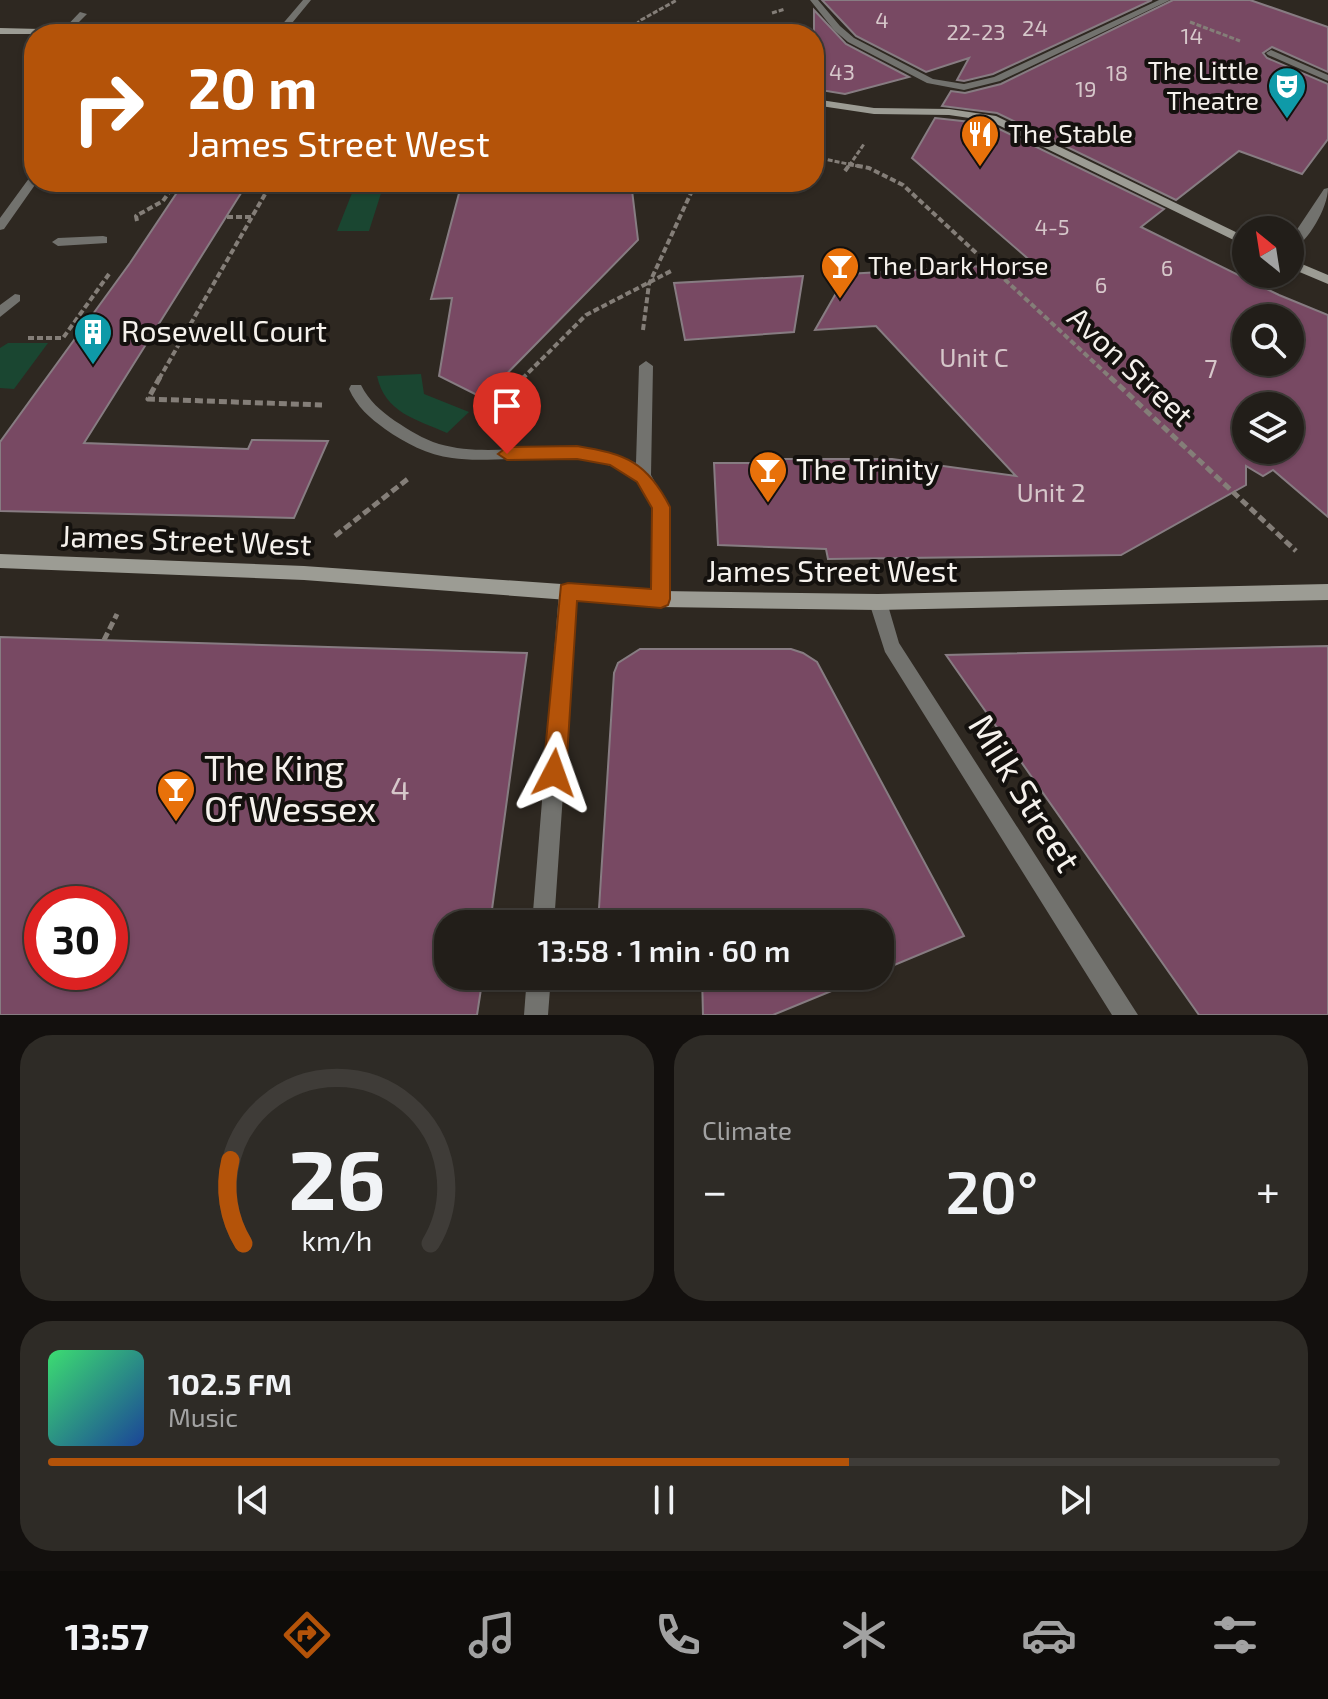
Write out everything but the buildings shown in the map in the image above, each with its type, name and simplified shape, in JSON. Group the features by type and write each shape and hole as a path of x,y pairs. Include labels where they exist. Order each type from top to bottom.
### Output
{"street":[{"path":"287,24 307,0"},
{"path":"814,0 851,40 930,81 964,87 997,79 1166,0"},
{"path":"72,24 83,14"},
{"path":"0,31 24,32"},
{"path":"1271,53 1328,78"},
{"path":"824,104 874,111 949,112 1002,122 1232,235"},
{"path":"1304,227 1328,191"},
{"path":"0,226 25,192"},
{"path":"58,242 103,240"},
{"path":"1304,269 1328,280"},
{"path":"0,313 15,298"},
{"path":"643,477 647,373"},
{"path":"356,389 360,401 406,437 446,451 577,452 614,459 643,477 661,507 661,599"},
{"name":"James Street West","path":"0,561 304,573 661,599 878,602 1328,592"},
{"path":"544,910 568,592"},
{"name":"Milk Street","path":"878,602 891,646 1126,1015"},
{"path":"536,1015 538,990"}],"path":[{"path":"636,24 677,0"},
{"path":"1152,7 1271,53"},
{"path":"845,171 859,148"},
{"name":"Avon Street","path":"824,159 869,168 903,185 1305,559"},
{"path":"266,192 148,399 333,406"},
{"path":"647,373 643,315 649,284 691,192"},
{"path":"227,217 252,217"},
{"path":"329,541 466,437 586,315 673,270"},
{"path":"25,338 63,338"},
{"path":"104,640 117,614"}],"green space":[{"path":"352,192 381,192 369,231 337,231"},
{"path":"8,343 48,343 14,389 0,388 0,348"},
{"path":"421,374 424,394 469,412 447,433 413,419 394,407 377,376"}],"place":[{"name":"The Little Theatre","path":"1287,120"},
{"name":"The Stable","path":"980,168"},
{"name":"The Dark Horse","path":"840,300"},
{"name":"Rosewell Court","path":"93,366"},
{"name":"The Trinity","path":"768,504"},
{"name":"The King Of Wessex","path":"176,823"}],"route":[{"path":"507,454 577,452 614,459 643,477 661,507 661,599 568,592 554,773"}]}
